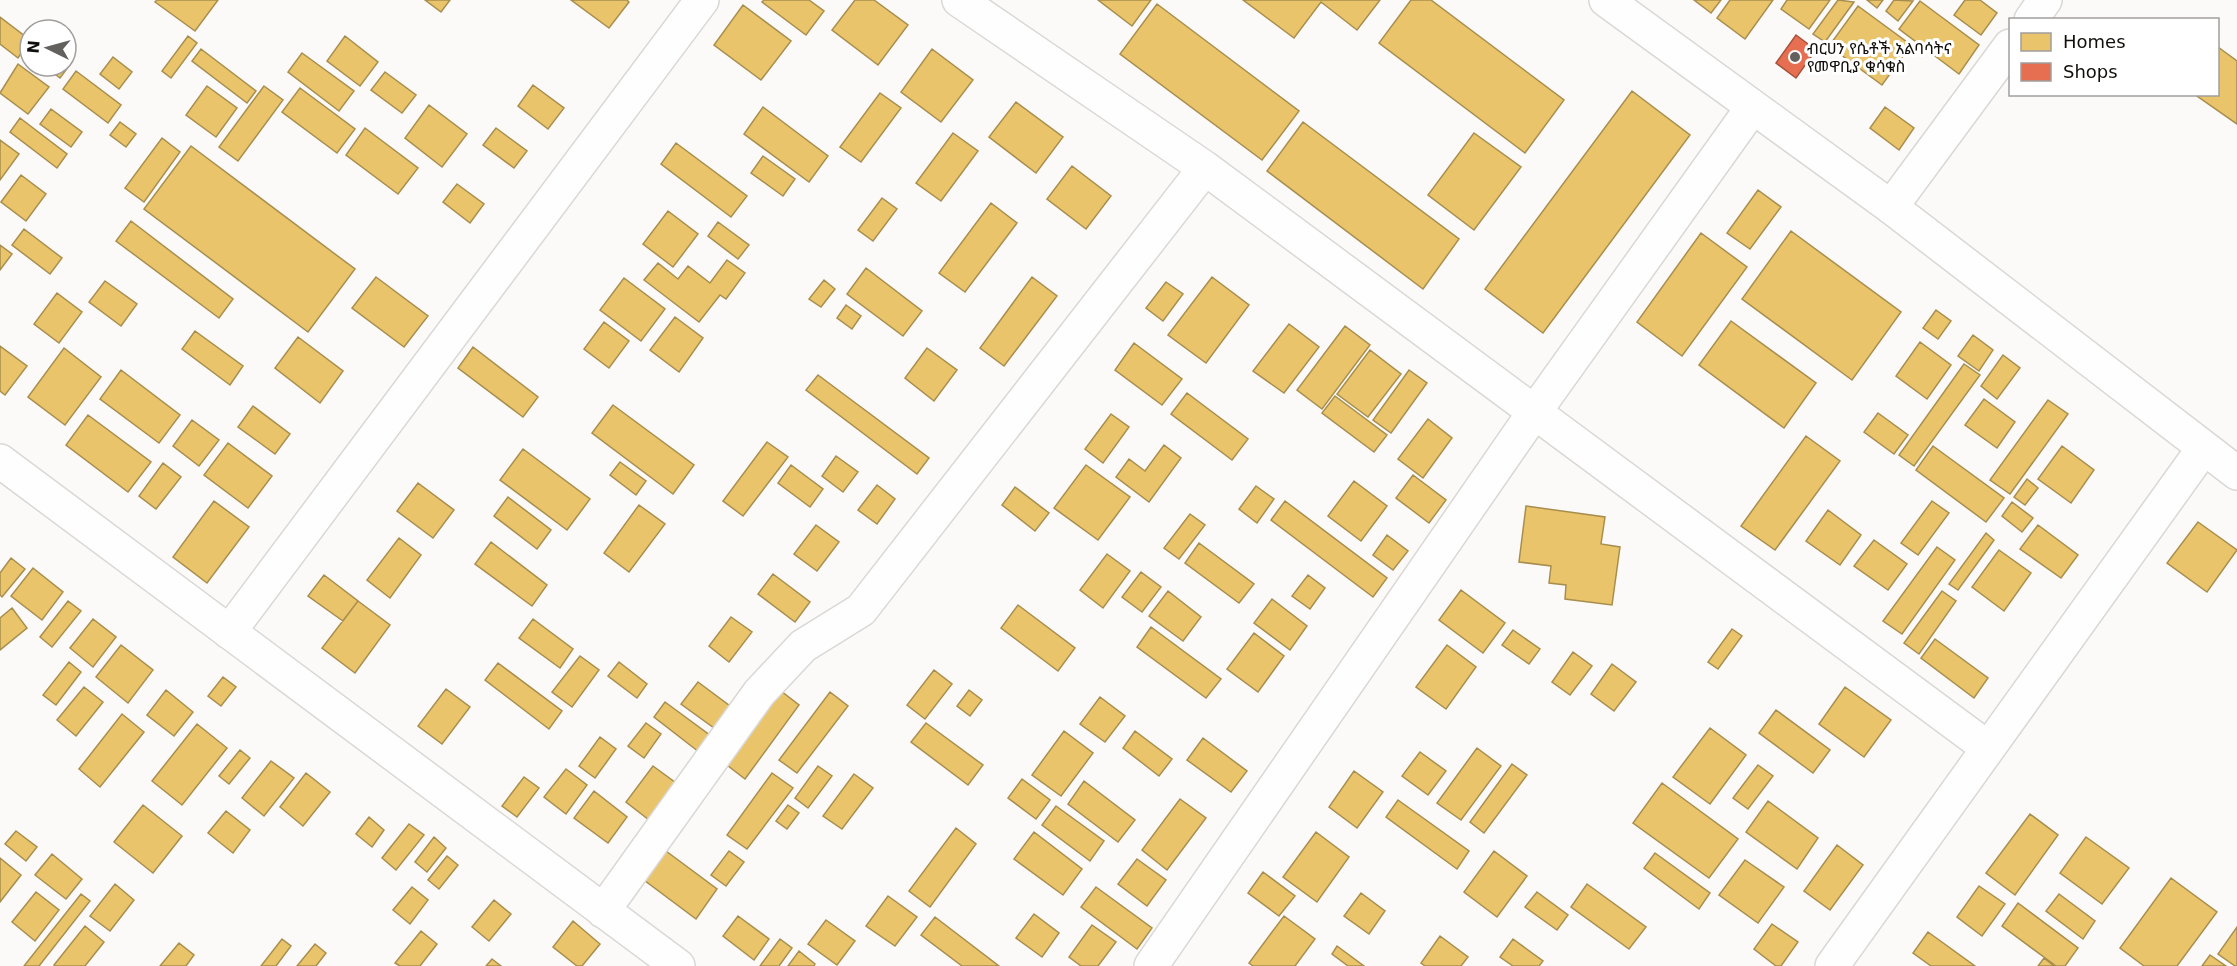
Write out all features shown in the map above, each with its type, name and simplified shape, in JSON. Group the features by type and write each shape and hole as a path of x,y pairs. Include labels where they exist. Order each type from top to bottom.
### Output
{"street":[{"path":"229,632 702,0"},
{"path":"959,0 1204,168 1533,414 1988,748"},
{"path":"1606,0 1891,207 2203,449 2237,472"},
{"path":"2032,18 2045,0"},
{"path":"1891,207 2009,47"},
{"path":"1151,966 1533,414 1752,108"},
{"path":"603,910 674,815 759,693 803,646 861,610 1204,168"},
{"path":"1832,966 2203,449"},
{"path":"0,461 678,966"}],"building: Homes":[{"path":"157,0 218,0 195,31 155,2"},
{"path":"425,0 450,0 441,12"},
{"path":"571,0 627,0 629,2 609,28"},
{"path":"764,0 809,0 824,11 806,35 762,2"},
{"path":"855,0 874,0 908,25 878,65 832,30"},
{"path":"1098,0 1151,0 1132,26"},
{"path":"1243,0 1380,0 1357,30 1321,2 1294,38"},
{"path":"1411,0 1431,0 1564,100 1525,153 1379,43"},
{"path":"1694,0 1721,0 1711,13"},
{"path":"1730,0 1773,0 1745,39 1717,18"},
{"path":"1787,0 1830,0 1809,29 1781,9"},
{"path":"1838,0 1854,2 1825,42 1813,34"},
{"path":"1867,0 1883,0 1877,8"},
{"path":"1894,0 1913,1 1898,21 1886,11"},
{"path":"1965,0 1980,0 1997,13 1981,35 1954,15"},
{"path":"1920,1 1979,45 1959,74 1899,29"},
{"path":"1157,4 1299,111 1262,160 1120,54"},
{"path":"743,5 791,41 761,80 714,45"},
{"path":"1858,6 1911,45 1882,85 1829,46"},
{"path":"0,17 18,31 18,58 0,44"},
{"path":"188,36 197,43 171,78 162,71"},
{"path":"345,36 378,62 360,86 327,61"},
{"path":"2219,48 2237,61 2237,124 2197,96 2219,96"},
{"path":"201,49 256,91 247,103 192,61"},
{"path":"932,49 973,80 941,122 901,92"},
{"path":"302,53 354,91 339,111 288,72"},
{"path":"113,57 132,72 119,89 100,74"},
{"path":"18,64 18,78 37,78 49,87 28,114 0,93"},
{"path":"385,72 416,95 402,113 371,90"},
{"path":"78,73 121,105 108,123 63,89 71,78 78,78"},
{"path":"533,85 564,108 548,129 518,106"},
{"path":"207,86 237,108 216,137 186,115"},
{"path":"264,86 283,100 238,161 219,147"},
{"path":"300,88 355,129 337,153 282,112"},
{"path":"1632,91 1690,135 1543,333 1485,289"},
{"path":"880,93 901,108 861,162 840,147"},
{"path":"1016,102 1063,137 1036,173 989,137"},
{"path":"429,105 467,134 442,167 405,138"},
{"path":"763,107 828,156 809,182 744,134"},
{"path":"1885,107 1914,128 1899,150 1870,128"},
{"path":"51,109 82,132 71,147 40,124"},
{"path":"20,118 67,154 57,168 10,132"},
{"path":"120,122 136,134 126,147 110,135"},
{"path":"1303,122 1459,239 1423,289 1267,171"},
{"path":"365,128 418,168 398,194 346,155"},
{"path":"496,128 527,151 514,168 483,145"},
{"path":"953,133 978,151 941,201 916,183"},
{"path":"1474,133 1521,167 1474,230 1428,195"},
{"path":"162,138 180,152 144,202 125,188"},
{"path":"0,140 19,154 0,180"},
{"path":"676,143 747,196 731,217 661,164"},
{"path":"191,146 355,269 308,332 144,209"},
{"path":"763,156 795,179 783,196 751,173"},
{"path":"1072,166 1111,196 1086,229 1047,199"},
{"path":"21,175 46,194 26,221 1,202"},
{"path":"457,184 484,204 470,223 443,202"},
{"path":"1758,190 1781,207 1750,249 1727,233"},
{"path":"882,198 897,209 873,241 858,230"},
{"path":"991,203 1017,223 965,292 939,273"},
{"path":"668,211 698,234 673,267 643,244"},
{"path":"131,221 233,299 219,318 116,241"},
{"path":"718,222 749,245 738,259 708,236"},
{"path":"24,229 62,258 50,274 12,245"},
{"path":"1791,231 1901,312 1852,380 1742,299"},
{"path":"1701,233 1747,267 1682,356 1637,322"},
{"path":"0,245 12,254 0,270"},
{"path":"727,260 745,273 726,299 720,295 699,322 644,280 658,263 678,279 688,266 710,283"},
{"path":"866,268 922,311 903,336 847,294"},
{"path":"376,277 428,316 404,347 352,308"},
{"path":"1032,277 1057,296 1004,366 980,348"},
{"path":"1212,277 1249,305 1206,363 1168,335"},
{"path":"624,278 665,309 641,341 600,310"},
{"path":"824,280 835,289 821,307 809,299"},
{"path":"105,281 137,304 121,326 89,302"},
{"path":"1166,282 1183,294 1163,321 1146,308"},
{"path":"57,293 82,312 59,343 34,324"},
{"path":"846,305 861,316 852,329 837,318"},
{"path":"1936,310 1951,321 1938,339 1923,328"},
{"path":"675,317 703,338 679,372 650,350"},
{"path":"1731,321 1816,383 1784,428 1699,365"},
{"path":"604,322 629,341 609,368 584,349"},
{"path":"1289,324 1319,347 1284,393 1253,371"},
{"path":"1345,326 1370,345 1322,409 1297,390"},
{"path":"195,331 243,366 230,385 182,349"},
{"path":"1973,335 1993,350 1979,371 1958,356"},
{"path":"298,337 343,371 320,403 275,368"},
{"path":"1920,342 1951,365 1927,399 1896,376"},
{"path":"1134,343 1182,379 1162,405 1115,370"},
{"path":"0,346 27,366 5,395 0,391"},
{"path":"473,347 538,397 523,417 458,368"},
{"path":"64,348 101,377 65,425 28,397"},
{"path":"927,348 957,370 934,401 905,378"},
{"path":"1370,350 1401,374 1368,417 1337,394"},
{"path":"2003,355 2020,368 1997,399 1981,386"},
{"path":"1964,364 1980,375 1914,466 1899,455"},
{"path":"121,370 180,415 159,443 100,399"},
{"path":"1409,370 1427,383 1391,433 1373,420"},
{"path":"818,375 929,458 917,474 806,390"},
{"path":"1187,393 1248,439 1232,460 1171,414"},
{"path":"1335,396 1387,435 1374,452 1322,413"},
{"path":"1984,399 2015,422 1997,448 1965,425"},
{"path":"2048,400 2068,414 2010,494 1990,480"},
{"path":"613,405 694,465 673,494 592,433"},
{"path":"253,406 290,434 275,454 238,427"},
{"path":"1878,413 1908,435 1894,454 1864,432"},
{"path":"1111,414 1129,427 1103,463 1085,449"},
{"path":"88,415 151,462 128,492 66,445"},
{"path":"1428,419 1452,438 1423,478 1398,459"},
{"path":"192,420 219,440 199,466 173,446"},
{"path":"1806,436 1840,461 1775,550 1741,526"},
{"path":"767,442 788,457 743,516 723,501"},
{"path":"228,443 272,476 248,508 204,475"},
{"path":"1164,445 1181,458 1149,502 1116,477 1129,459 1145,471"},
{"path":"1933,446 2004,498 1986,522 1916,470"},
{"path":"2062,446 2094,470 2071,503 2038,479"},
{"path":"523,449 590,499 567,530 500,480"},
{"path":"836,456 858,472 843,492 822,476"},
{"path":"620,462 646,481 636,495 610,475"},
{"path":"163,463 181,477 156,509 139,496"},
{"path":"791,465 823,489 810,507 778,483"},
{"path":"1086,465 1130,497 1098,540 1054,508"},
{"path":"1413,475 1446,500 1429,523 1396,498"},
{"path":"2027,479 2038,488 2025,505 2014,497"},
{"path":"1354,481 1387,506 1361,541 1328,516"},
{"path":"418,483 454,510 433,538 397,511"},
{"path":"877,485 895,499 877,524 858,510"},
{"path":"1256,486 1274,499 1257,523 1239,509"},
{"path":"1015,487 1049,513 1035,531 1002,505"},
{"path":"508,497 551,530 537,549 494,516"},
{"path":"214,501 249,527 207,583 173,557"},
{"path":"1285,501 1387,578 1373,597 1271,520"},
{"path":"1932,501 1949,513 1918,555 1901,543"},
{"path":"2012,502 2033,518 2022,532 2002,516"},
{"path":"639,505 665,524 629,572 604,553"},
{"path":"1526,506 1605,517 1601,544 1620,547 1612,605 1565,599 1566,585 1549,583 1551,566 1519,562"},
{"path":"1828,510 1861,535 1840,565 1806,541"},
{"path":"1190,514 1205,525 1179,559 1164,548"},
{"path":"2198,522 2237,550 2207,592 2167,563"},
{"path":"816,525 839,542 817,571 794,554"},
{"path":"2038,525 2078,555 2061,578 2020,549"},
{"path":"1986,533 1994,540 1958,590 1949,584"},
{"path":"1387,535 1408,551 1393,570 1373,555"},
{"path":"399,538 421,555 390,598 367,580"},
{"path":"1874,540 1907,564 1888,590 1854,566"},
{"path":"491,542 547,585 532,606 475,564"},
{"path":"1199,543 1254,584 1239,603 1185,563"},
{"path":"1937,547 1955,560 1902,634 1883,621"},
{"path":"1999,550 2031,573 2004,611 1972,587"},
{"path":"1107,554 1130,571 1103,608 1080,590"},
{"path":"11,558 25,569 2,597 0,595 0,573"},
{"path":"33,568 63,592 42,620 11,596"},
{"path":"1141,572 1161,587 1142,612 1122,597"},
{"path":"773,574 810,602 795,622 758,594"},
{"path":"324,575 358,601 343,621 308,596"},
{"path":"1308,575 1325,588 1310,609 1292,596"},
{"path":"1461,590 1505,623 1483,653 1439,620"},
{"path":"1168,591 1201,617 1183,641 1149,616"},
{"path":"1942,591 1956,601 1919,654 1904,643"},
{"path":"1272,599 1307,626 1290,650 1254,623"},
{"path":"68,601 81,611 52,647 40,637"},
{"path":"358,601 390,625 355,673 322,648"},
{"path":"1018,605 1075,648 1058,671 1001,628"},
{"path":"12,608 27,628 0,650 0,618"},
{"path":"731,617 752,632 729,662 709,646"},
{"path":"93,619 116,637 93,667 70,648"},
{"path":"533,619 573,649 560,668 519,638"},
{"path":"1151,627 1221,679 1206,698 1137,647"},
{"path":"1732,629 1742,636 1718,669 1708,662"},
{"path":"1513,630 1540,649 1529,664 1502,645"},
{"path":"1254,633 1284,656 1258,692 1227,669"},
{"path":"1935,639 1988,678 1974,698 1921,658"},
{"path":"121,645 153,670 128,703 96,677"},
{"path":"1447,645 1476,667 1446,709 1416,687"},
{"path":"1573,652 1592,666 1570,695 1552,682"},
{"path":"580,656 599,670 572,707 552,692"},
{"path":"69,662 81,672 56,705 43,695"},
{"path":"619,662 647,684 637,698 608,676"},
{"path":"498,663 562,711 549,729 485,680"},
{"path":"1612,664 1636,682 1614,711 1591,694"},
{"path":"934,670 952,684 925,719 907,705"},
{"path":"223,677 236,687 221,706 208,696"},
{"path":"698,682 730,706 714,728 681,704"},
{"path":"84,687 103,702 76,736 57,720"},
{"path":"1845,687 1891,720 1864,757 1819,724"},
{"path":"446,689 470,707 442,744 418,726"},
{"path":"166,690 193,712 174,736 147,715"},
{"path":"969,690 982,700 970,716 957,706"},
{"path":"781,691 799,705 745,779 727,765"},
{"path":"830,692 848,706 797,773 779,760"},
{"path":"1100,697 1125,716 1105,742 1080,724"},
{"path":"665,702 711,736 699,752 654,717"},
{"path":"1776,710 1830,750 1813,773 1759,733"},
{"path":"122,714 144,732 100,787 79,769"},
{"path":"646,723 661,734 644,758 628,746"},
{"path":"926,723 983,765 968,785 911,742"},
{"path":"197,724 227,748 182,805 152,781"},
{"path":"1710,728 1746,755 1710,804 1673,777"},
{"path":"1064,731 1093,753 1061,796 1032,775"},
{"path":"1135,731 1172,759 1159,776 1123,748"},
{"path":"600,737 616,749 595,778 579,766"},
{"path":"1203,738 1247,771 1231,792 1187,760"},
{"path":"1477,748 1501,766 1461,820 1437,803"},
{"path":"240,750 250,758 229,784 219,776"},
{"path":"1420,752 1446,771 1428,795 1402,776"},
{"path":"271,761 294,778 264,816 242,798"},
{"path":"1512,764 1527,775 1484,833 1470,822"},
{"path":"1758,765 1773,776 1748,809 1733,798"},
{"path":"653,766 676,783 649,820 626,802"},
{"path":"818,766 832,776 808,808 795,798"},
{"path":"566,769 587,785 566,814 544,797"},
{"path":"1354,771 1383,792 1357,828 1329,807"},
{"path":"306,773 330,792 303,826 280,807"},
{"path":"772,773 793,788 747,849 727,835"},
{"path":"854,774 873,788 842,829 823,816"},
{"path":"524,777 539,788 517,817 502,806"},
{"path":"1022,779 1050,800 1036,819 1008,798"},
{"path":"1084,781 1135,820 1118,842 1068,804"},
{"path":"1662,783 1738,839 1709,878 1633,823"},
{"path":"594,791 627,817 608,843 574,818"},
{"path":"1180,799 1206,818 1167,870 1142,850"},
{"path":"1398,800 1469,851 1457,869 1386,817"},
{"path":"1768,801 1818,838 1797,869 1746,832"},
{"path":"143,805 182,836 153,873 114,842"},
{"path":"788,805 799,813 787,829 776,821"},
{"path":"1056,806 1104,841 1090,861 1042,825"},
{"path":"226,811 250,830 233,853 208,833"},
{"path":"2030,814 2058,835 2015,895 1986,873"},
{"path":"369,817 384,830 372,847 356,834"},
{"path":"409,824 424,835 396,870 382,858"},
{"path":"956,828 976,844 930,907 909,891"},
{"path":"16,831 37,847 26,861 5,844"},
{"path":"1034,832 1082,869 1063,895 1014,859"},
{"path":"1316,832 1349,857 1317,902 1283,877"},
{"path":"434,837 446,848 427,872 415,862"},
{"path":"2086,837 2129,868 2102,904 2060,873"},
{"path":"1837,845 1863,865 1830,910 1804,891"},
{"path":"666,851 717,889 696,919 644,880"},
{"path":"729,851 744,862 726,886 711,875"},
{"path":"1494,851 1527,876 1497,917 1464,892"},
{"path":"1655,853 1710,893 1699,909 1644,868"},
{"path":"52,854 82,879 66,899 35,875"},
{"path":"447,856 458,865 439,889 428,880"},
{"path":"0,858 21,875 0,902"},
{"path":"1137,859 1166,880 1147,906 1118,884"},
{"path":"1745,860 1784,887 1758,923 1719,895"},
{"path":"1263,872 1295,896 1279,916 1248,893"},
{"path":"2171,878 2217,912 2177,966 2144,966 2120,948"},
{"path":"115,884 134,900 110,931 90,916"},
{"path":"1587,884 1646,927 1629,949 1571,907"},
{"path":"1979,886 2005,904 1982,936 1957,917"},
{"path":"412,887 428,900 410,924 393,910"},
{"path":"1096,887 1152,928 1137,949 1081,907"},
{"path":"36,892 59,910 35,941 12,922"},
{"path":"1537,892 1568,915 1557,930 1525,907"},
{"path":"1361,893 1385,911 1369,934 1344,916"},
{"path":"81,894 90,901 39,966 24,966"},
{"path":"2059,894 2095,921 2083,939 2046,911"},
{"path":"888,896 917,917 895,946 866,926"},
{"path":"494,900 511,914 489,941 472,927"},
{"path":"2018,903 2078,948 2065,966 2056,966 2002,926"},
{"path":"1034,914 1059,933 1042,957 1016,938"},
{"path":"738,916 769,939 754,960 723,936"},
{"path":"1284,916 1315,939 1295,966 1253,966 1249,963"},
{"path":"935,917 999,966 962,966 921,935"},
{"path":"826,920 855,941 837,965 808,944"},
{"path":"573,921 600,944 582,966 577,966 553,947"},
{"path":"1772,924 1798,942 1781,966 1776,966 1754,949"},
{"path":"1092,925 1116,942 1098,966 1081,966 1069,957"},
{"path":"85,926 104,942 85,966 54,965"},
{"path":"2237,927 2237,966 2235,966 2218,954"},
{"path":"421,931 437,944 420,966 400,966 395,963"},
{"path":"1928,932 1975,966 1931,966 1913,953"},
{"path":"1440,936 1468,957 1461,966 1425,966 1421,963"},
{"path":"282,939 291,946 276,966 261,966"},
{"path":"780,939 792,948 779,966 760,966"},
{"path":"1513,939 1543,961 1539,966 1513,966 1500,957"},
{"path":"179,943 194,955 186,966 160,966"},
{"path":"315,944 326,953 316,966 297,966"},
{"path":"1337,946 1364,966 1348,966 1332,954"},
{"path":"799,951 815,964 814,966 788,966"},
{"path":"2210,955 2226,966 2202,966"},
{"path":"2044,958 2054,966 2038,966"},
{"path":"492,959 501,966 486,966"}],"building: Shops":[{"path":"1796,35 1816,50 1796,78 1776,63"}],"place":[{"name":"ብርሀን የሴቶች አልባሳትና የመዋቢያ ቁሳቁስ","path":"1795,57"}]}
